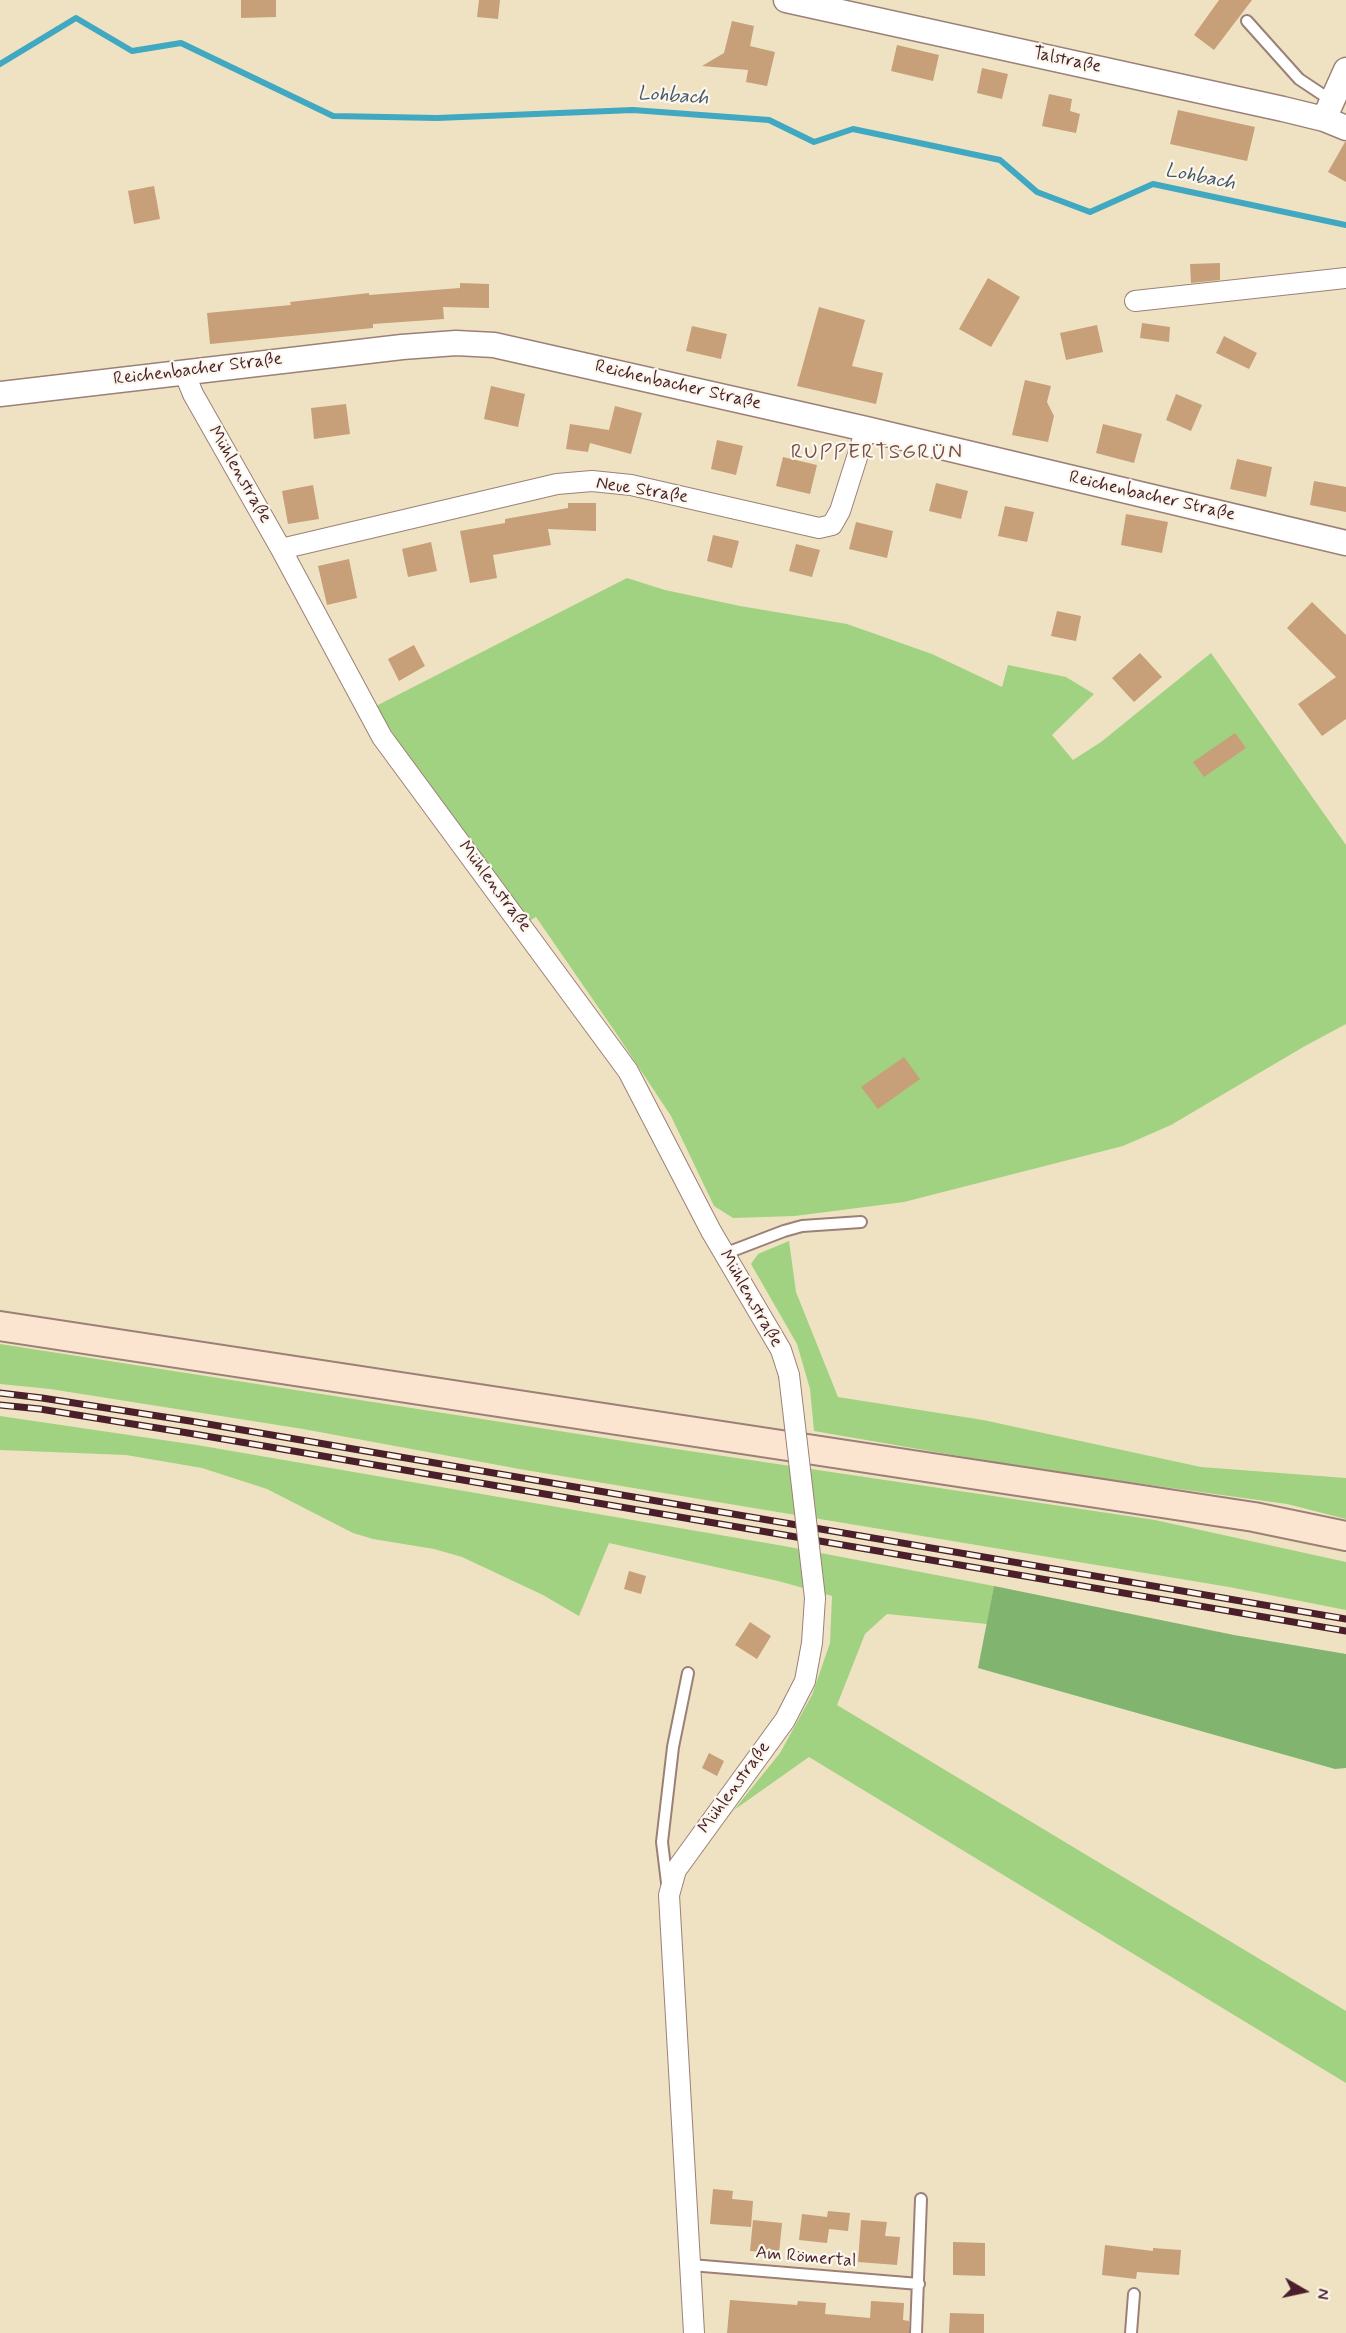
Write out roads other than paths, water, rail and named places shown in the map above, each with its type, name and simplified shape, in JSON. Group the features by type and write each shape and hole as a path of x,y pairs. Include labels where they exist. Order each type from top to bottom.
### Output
{"main road":[{"path":"0,1326 1254,1517 1346,1536"}],"street":[{"name":"Talstraße","path":"786,0 1328,110 1346,128"},
{"path":"1328,110 1346,70"},
{"path":"1135,301 1346,278"},
{"name":"Reichenbacher Straße","path":"0,394 402,347 456,343 494,345 866,429 1346,543"},
{"name":"Mühlenstraße","path":"184,372 193,394 281,549 382,737 628,1071 724,1254 780,1350 789,1375 815,1598 812,1643 805,1681 785,1720 676,1870 669,1896 694,2333"},
{"name":"Neue Straße","path":"281,549 557,484 592,481 632,485 819,528 832,525 840,512 866,429"}],"lane":[{"path":"1247,21 1328,110"},
{"path":"724,1254 802,1226 861,1222"},
{"path":"669,1896 662,1842 674,1747 688,1673"},
{"path":"916,2333 921,2199"},
{"name":"Am Römertal","path":"691,2265 919,2284"},
{"path":"1131,2333 1134,2294"}],"waterway":[{"name":"Lohbach","path":"0,64 76,18 132,51 181,43 333,116 437,118 633,110 769,120 814,142 853,129 1000,160 1037,192 1090,212 1153,184 1346,225"}],"railway":[{"path":"0,1393 190,1421 1346,1619"},
{"path":"0,1405 40,1409 188,1433 1346,1631"}],"district":[{"name":"RUPPERTSGRÜN","path":"877,454"}]}
